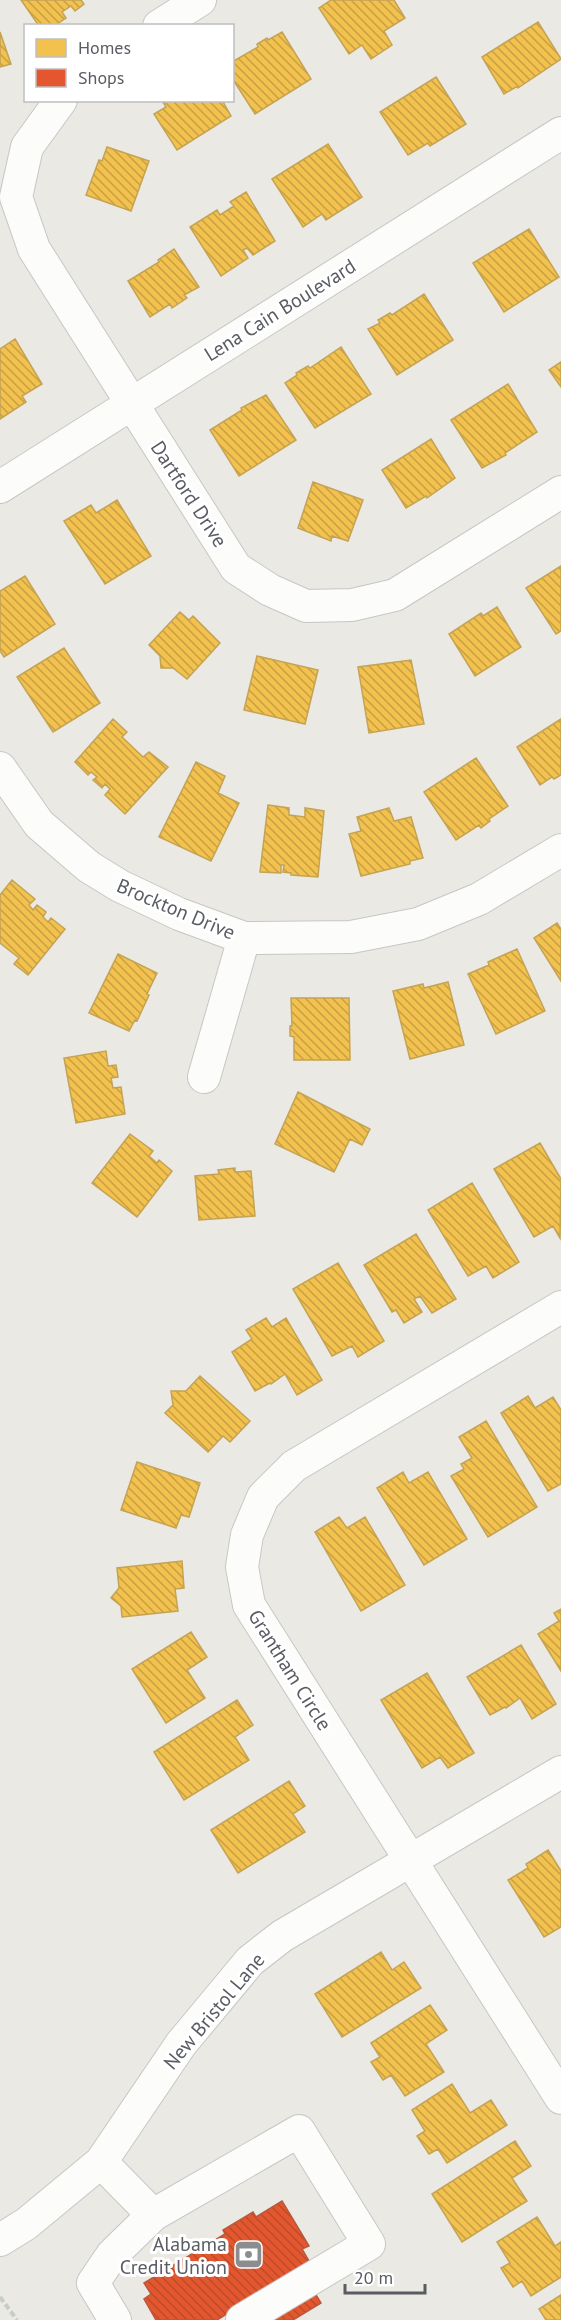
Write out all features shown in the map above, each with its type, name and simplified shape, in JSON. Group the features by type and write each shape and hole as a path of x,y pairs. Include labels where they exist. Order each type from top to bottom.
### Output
{"street":[{"path":"162,24 200,0"},
{"name":"Dartford Drive","path":"60,102 27,147 10,177 34,249 236,568 270,590 306,606 352,605 395,595 561,492"},
{"name":"Lena Cain Boulevard","path":"0,487 561,133"},
{"name":"Brockton Drive","path":"0,768 39,824 89,867 120,886 179,914 244,938 351,937 418,924 479,899 561,850"},
{"path":"204,1077 244,938"},
{"name":"Grantham Circle","path":"561,1307 294,1467 263,1497 247,1535 242,1567 249,1605 561,2098"},
{"name":"New Bristol Lane","path":"0,2240 26,2224 101,2162 181,2044 250,1961 282,1936 561,1772"},
{"path":"115,2320 93,2283 112,2254 153,2215 299,2131 369,2244 242,2320"},
{"path":"101,2162 153,2215"}],"path":[{"path":"0,2297 17,2320"}],"building: Homes":[{"path":"21,0 81,0 84,4 75,11 71,6 62,12 66,18 57,24 38,24"},
{"path":"331,0 394,0 405,18 384,31 392,45 371,59 362,45 349,54 319,8"},
{"path":"538,22 561,59 518,88 504,94 482,57"},
{"path":"0,32 11,64 0,67"},
{"path":"282,32 311,79 255,114 234,81 234,61 258,47 257,44 267,38 268,40"},
{"path":"436,77 466,124 430,146 428,143 408,155 380,112"},
{"path":"163,102 223,102 231,116 177,150 154,114 166,107"},
{"path":"328,144 362,197 326,220 322,214 303,227 272,179"},
{"path":"107,147 149,161 131,211 86,195 99,160 102,161"},
{"path":"246,192 275,241 253,255 247,248 243,250 248,258 221,276 190,227 217,210 220,215 234,206 230,202"},
{"path":"529,229 559,277 504,312 473,263"},
{"path":"174,249 199,287 184,295 187,298 172,308 170,304 150,317 128,281 159,262 158,260"},
{"path":"424,294 453,340 397,375 368,329 380,323 378,320 390,313 392,315"},
{"path":"15,339 42,384 22,396 26,402 0,419 0,349"},
{"path":"341,347 371,394 315,428 285,383 297,375 296,373 308,366 310,368"},
{"path":"561,362 561,387 549,370"},
{"path":"508,384 537,432 505,453 506,455 482,468 451,420"},
{"path":"266,395 296,440 239,476 210,430 242,410 241,408"},
{"path":"431,439 455,478 427,498 426,496 406,508 382,470"},
{"path":"313,482 363,500 348,541 332,536 331,541 298,528"},
{"path":"117,500 151,556 105,584 64,521 91,505 96,513"},
{"path":"561,566 561,631 556,634 526,588"},
{"path":"25,576 55,624 4,657 0,651 0,591"},
{"path":"497,607 521,647 475,676 449,634 481,613 483,616"},
{"path":"180,612 189,620 193,616 220,643 187,679 173,668 161,668 160,656 149,645"},
{"path":"64,648 100,703 53,732 17,677"},
{"path":"257,656 318,670 305,724 244,710"},
{"path":"411,660 424,724 369,733 358,667"},
{"path":"113,719 127,732 122,737 143,757 149,752 168,767 125,814 105,795 110,789 105,784 102,788 93,780 97,777 91,772 88,775 75,762"},
{"path":"561,719 561,775 554,779 552,777 540,785 517,747"},
{"path":"476,758 508,806 489,819 490,821 481,828 479,825 456,840 424,792"},
{"path":"196,762 225,776 218,793 239,803 211,861 159,837"},
{"path":"268,805 289,808 289,815 305,817 305,808 324,811 318,877 291,875 291,873 283,872 284,865 281,865 281,873 260,872"},
{"path":"389,808 394,821 411,817 423,858 410,861 410,864 361,876 349,834 361,831 357,817"},
{"path":"12,880 35,899 29,905 33,910 37,905 46,912 43,917 48,922 51,918 65,929 28,975 14,964 19,958 0,943 0,895"},
{"path":"557,923 561,929 561,981 534,938"},
{"path":"517,949 545,1011 496,1034 468,974"},
{"path":"118,954 157,973 137,1021 135,1020 129,1031 89,1013"},
{"path":"448,982 464,1045 410,1059 393,991 423,984 424,988"},
{"path":"291,998 349,998 350,1060 294,1060 294,1037 290,1036"},
{"path":"106,1051 108,1066 116,1065 118,1077 111,1078 113,1088 121,1087 125,1114 76,1123 64,1058"},
{"path":"298,1092 370,1129 362,1145 350,1139 334,1172 275,1144"},
{"path":"130,1134 153,1151 149,1156 157,1163 159,1160 172,1171 137,1217 92,1183"},
{"path":"540,1143 561,1179 560,1238 553,1226 534,1237 494,1169"},
{"path":"235,1168 235,1172 251,1171 255,1216 199,1220 195,1176 219,1174 218,1170"},
{"path":"472,1183 519,1262 493,1278 486,1266 468,1276 428,1210"},
{"path":"416,1234 456,1299 432,1313 420,1296 414,1299 422,1312 404,1323 396,1310 392,1312 364,1265"},
{"path":"338,1263 384,1341 358,1357 352,1346 332,1356 293,1289"},
{"path":"266,1318 272,1327 286,1318 322,1380 297,1395 285,1374 255,1391 232,1352 252,1339 246,1330"},
{"path":"200,1376 250,1421 230,1442 223,1436 208,1452 165,1413 173,1405 171,1391 186,1391"},
{"path":"528,1396 535,1408 553,1397 561,1410 561,1484 548,1491 501,1413"},
{"path":"486,1421 537,1507 488,1537 451,1476 464,1469 461,1464 472,1458 459,1437"},
{"path":"137,1462 200,1483 189,1517 181,1515 176,1528 121,1510"},
{"path":"403,1472 409,1483 428,1472 467,1539 424,1565 377,1488"},
{"path":"339,1517 347,1528 365,1517 405,1585 361,1611 315,1532"},
{"path":"182,1561 184,1588 175,1589 178,1611 122,1617 121,1606 111,1598 119,1588 117,1568"},
{"path":"561,1609 561,1671 538,1634 559,1621 554,1613"},
{"path":"191,1632 207,1657 187,1670 205,1698 166,1723 132,1669"},
{"path":"521,1645 556,1704 532,1719 520,1698 490,1715 467,1677"},
{"path":"427,1673 474,1753 448,1768 440,1757 422,1768 381,1700"},
{"path":"237,1700 253,1725 235,1737 249,1760 184,1800 154,1752"},
{"path":"289,1781 305,1806 293,1814 305,1832 238,1873 211,1830"},
{"path":"548,1850 561,1871 561,1927 544,1937 508,1880 528,1868 526,1864"},
{"path":"381,1952 392,1970 404,1962 421,1988 342,2037 315,1994"},
{"path":"430,2005 447,2030 426,2044 444,2072 405,2096 391,2075 383,2080 371,2062 380,2057 371,2043"},
{"path":"452,2084 470,2113 491,2100 507,2125 447,2163 438,2149 429,2154 417,2136 425,2131 412,2110"},
{"path":"515,2141 531,2166 512,2178 527,2201 462,2242 432,2194"},
{"path":"537,2217 555,2246 561,2242 561,2277 531,2296 522,2281 513,2287 501,2268 510,2263 497,2242"},
{"path":"561,2295 561,2320 546,2320 539,2309"}],"building: Shops":[{"name":"Alabama Credit Union","path":"282,2201 309,2246 302,2249 309,2261 299,2267 321,2303 293,2320 273,2320 258,2295 217,2320 156,2320 144,2299 151,2294 144,2283 225,2234 223,2230 253,2212 256,2217"}],"place":[{"name":"Alabama Credit Union","path":"248,2255"}]}
